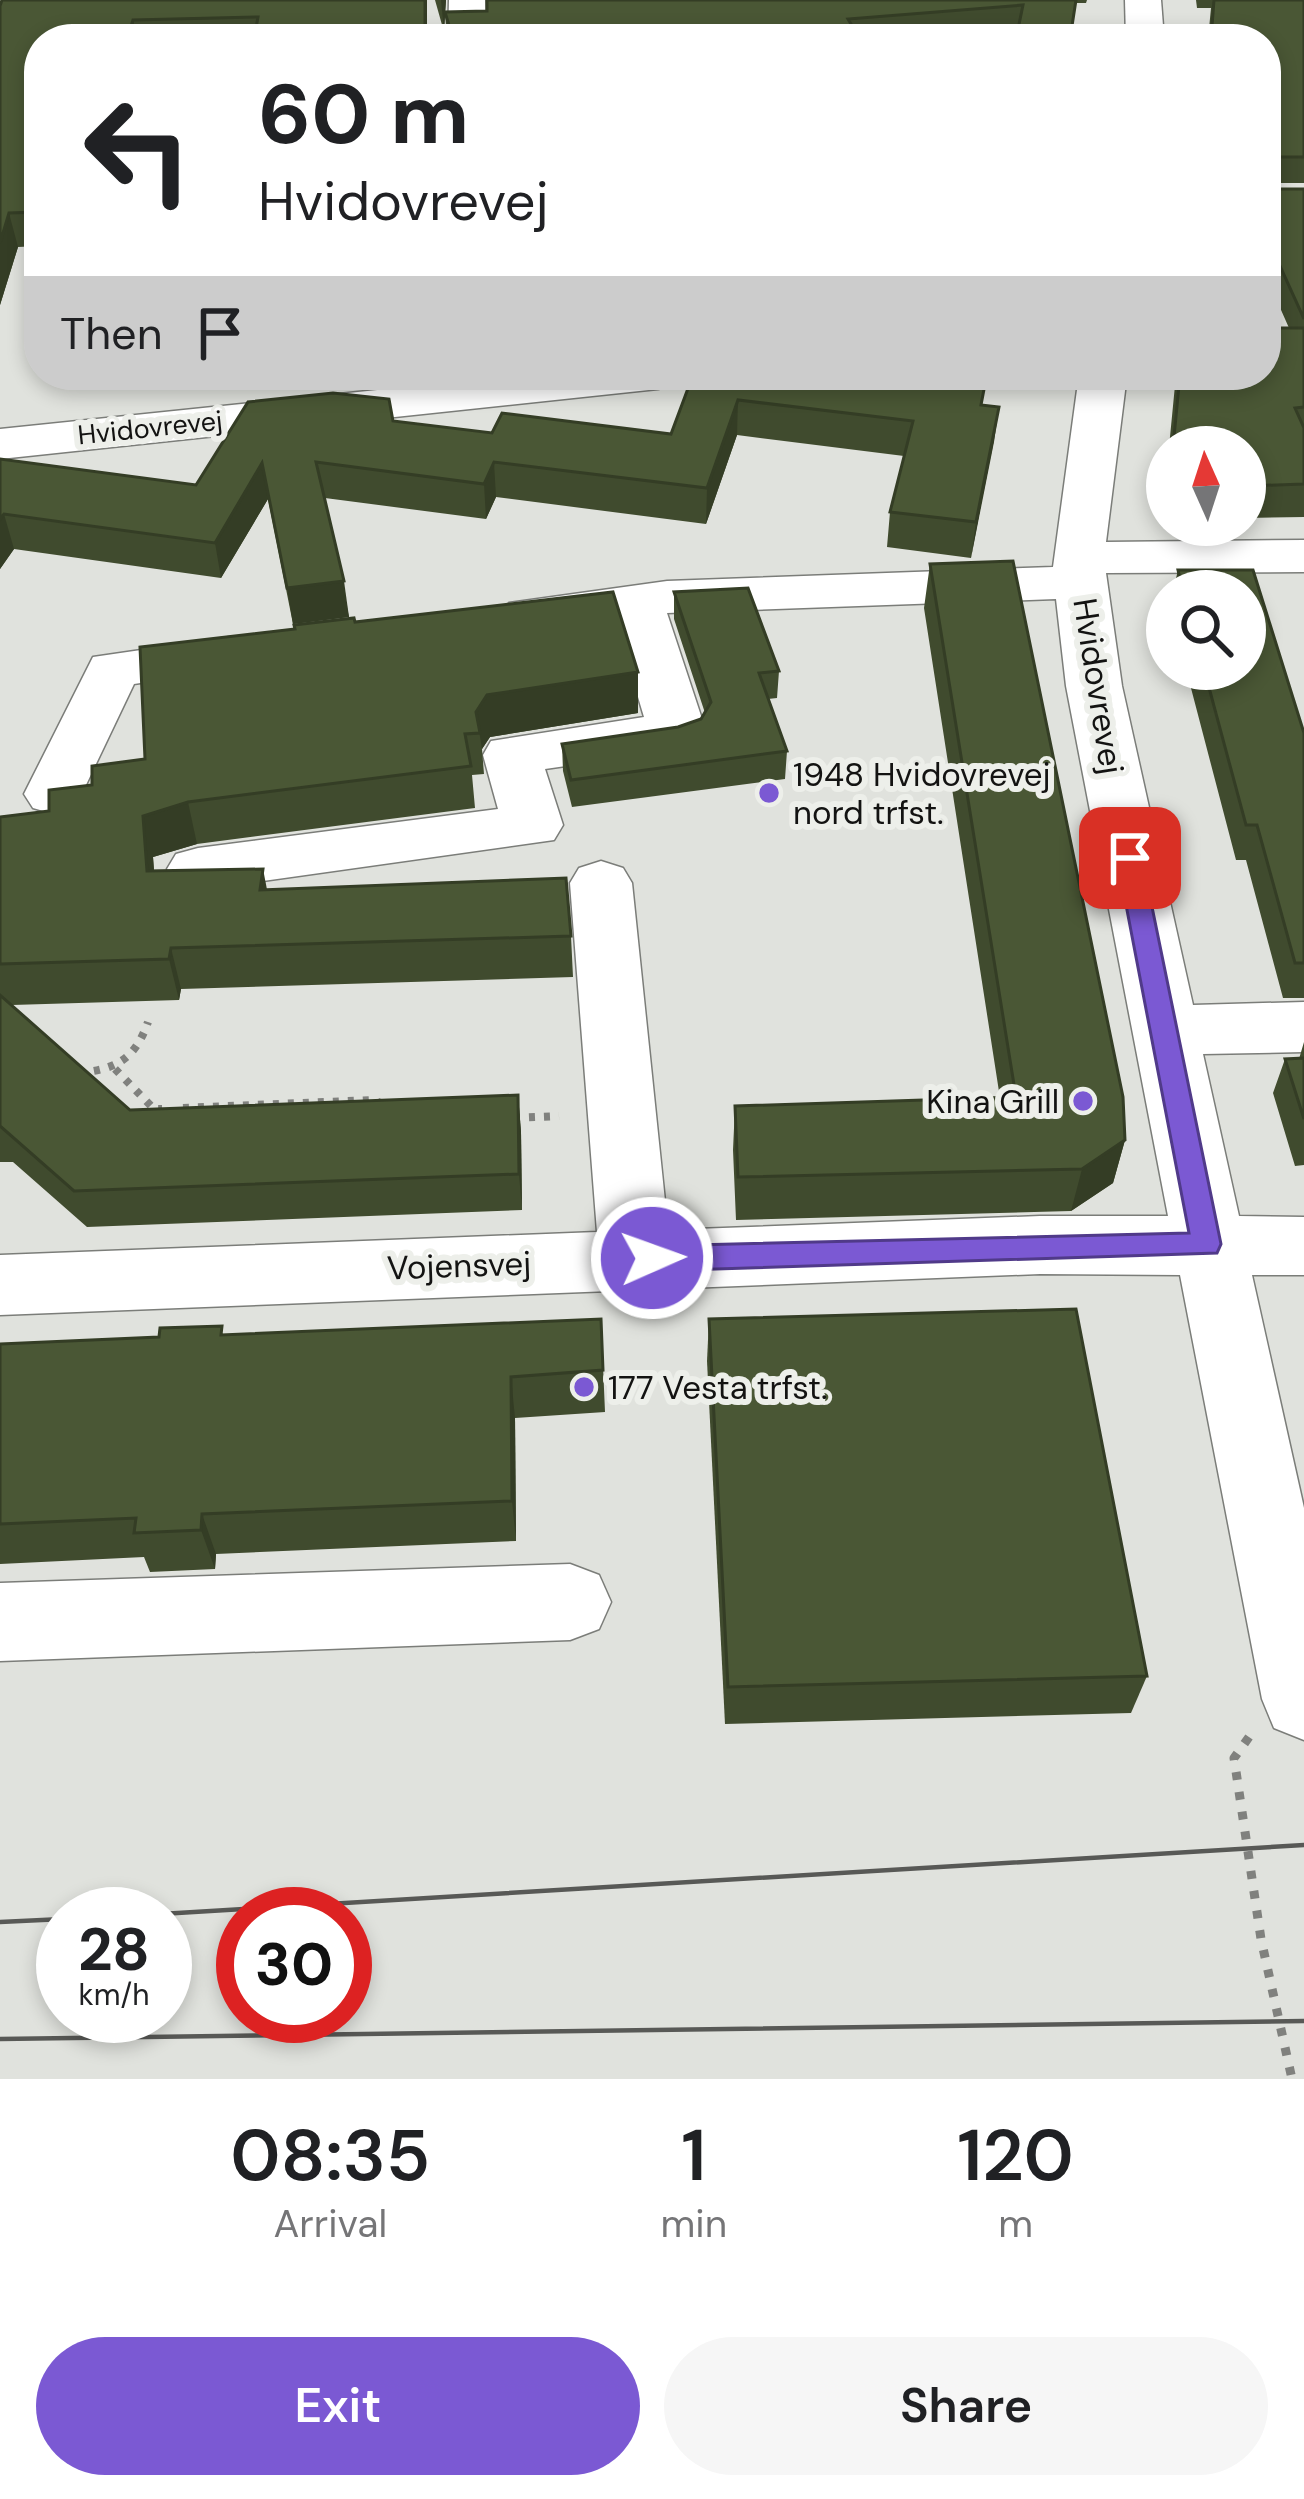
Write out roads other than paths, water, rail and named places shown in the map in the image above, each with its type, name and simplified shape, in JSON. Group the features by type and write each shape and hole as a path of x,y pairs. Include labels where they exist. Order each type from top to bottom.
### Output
{"street":[{"name":"Hvidovrevej","path":"0,444 515,390"},
{"name":"Hvidovrevej","path":"1100,390 1080,570 1094,686 1207,1244 1302,1678"},
{"path":"477,622 637,601 1304,556"},
{"path":"197,869 533,825 512,755 677,731 637,601"},
{"path":"54,794 112,669 272,648"},
{"path":"601,883 635,1258"},
{"path":"1165,1030 1304,1027"},
{"name":"Vojensvej","path":"0,1285 635,1258 1207,1244 1304,1246"},
{"path":"0,1622 570,1602"}],"tram line":[{"path":"192,1912 1304,1845"},
{"path":"0,1922 36,1920"},
{"path":"0,2039 1304,2021"}],"place":[{"name":"1948 Hvidovrevej nord trfst.","path":"769,793"},
{"name":"Kina Grill","path":"1083,1101"},
{"name":"177 Vesta trfst.","path":"584,1387"}]}
